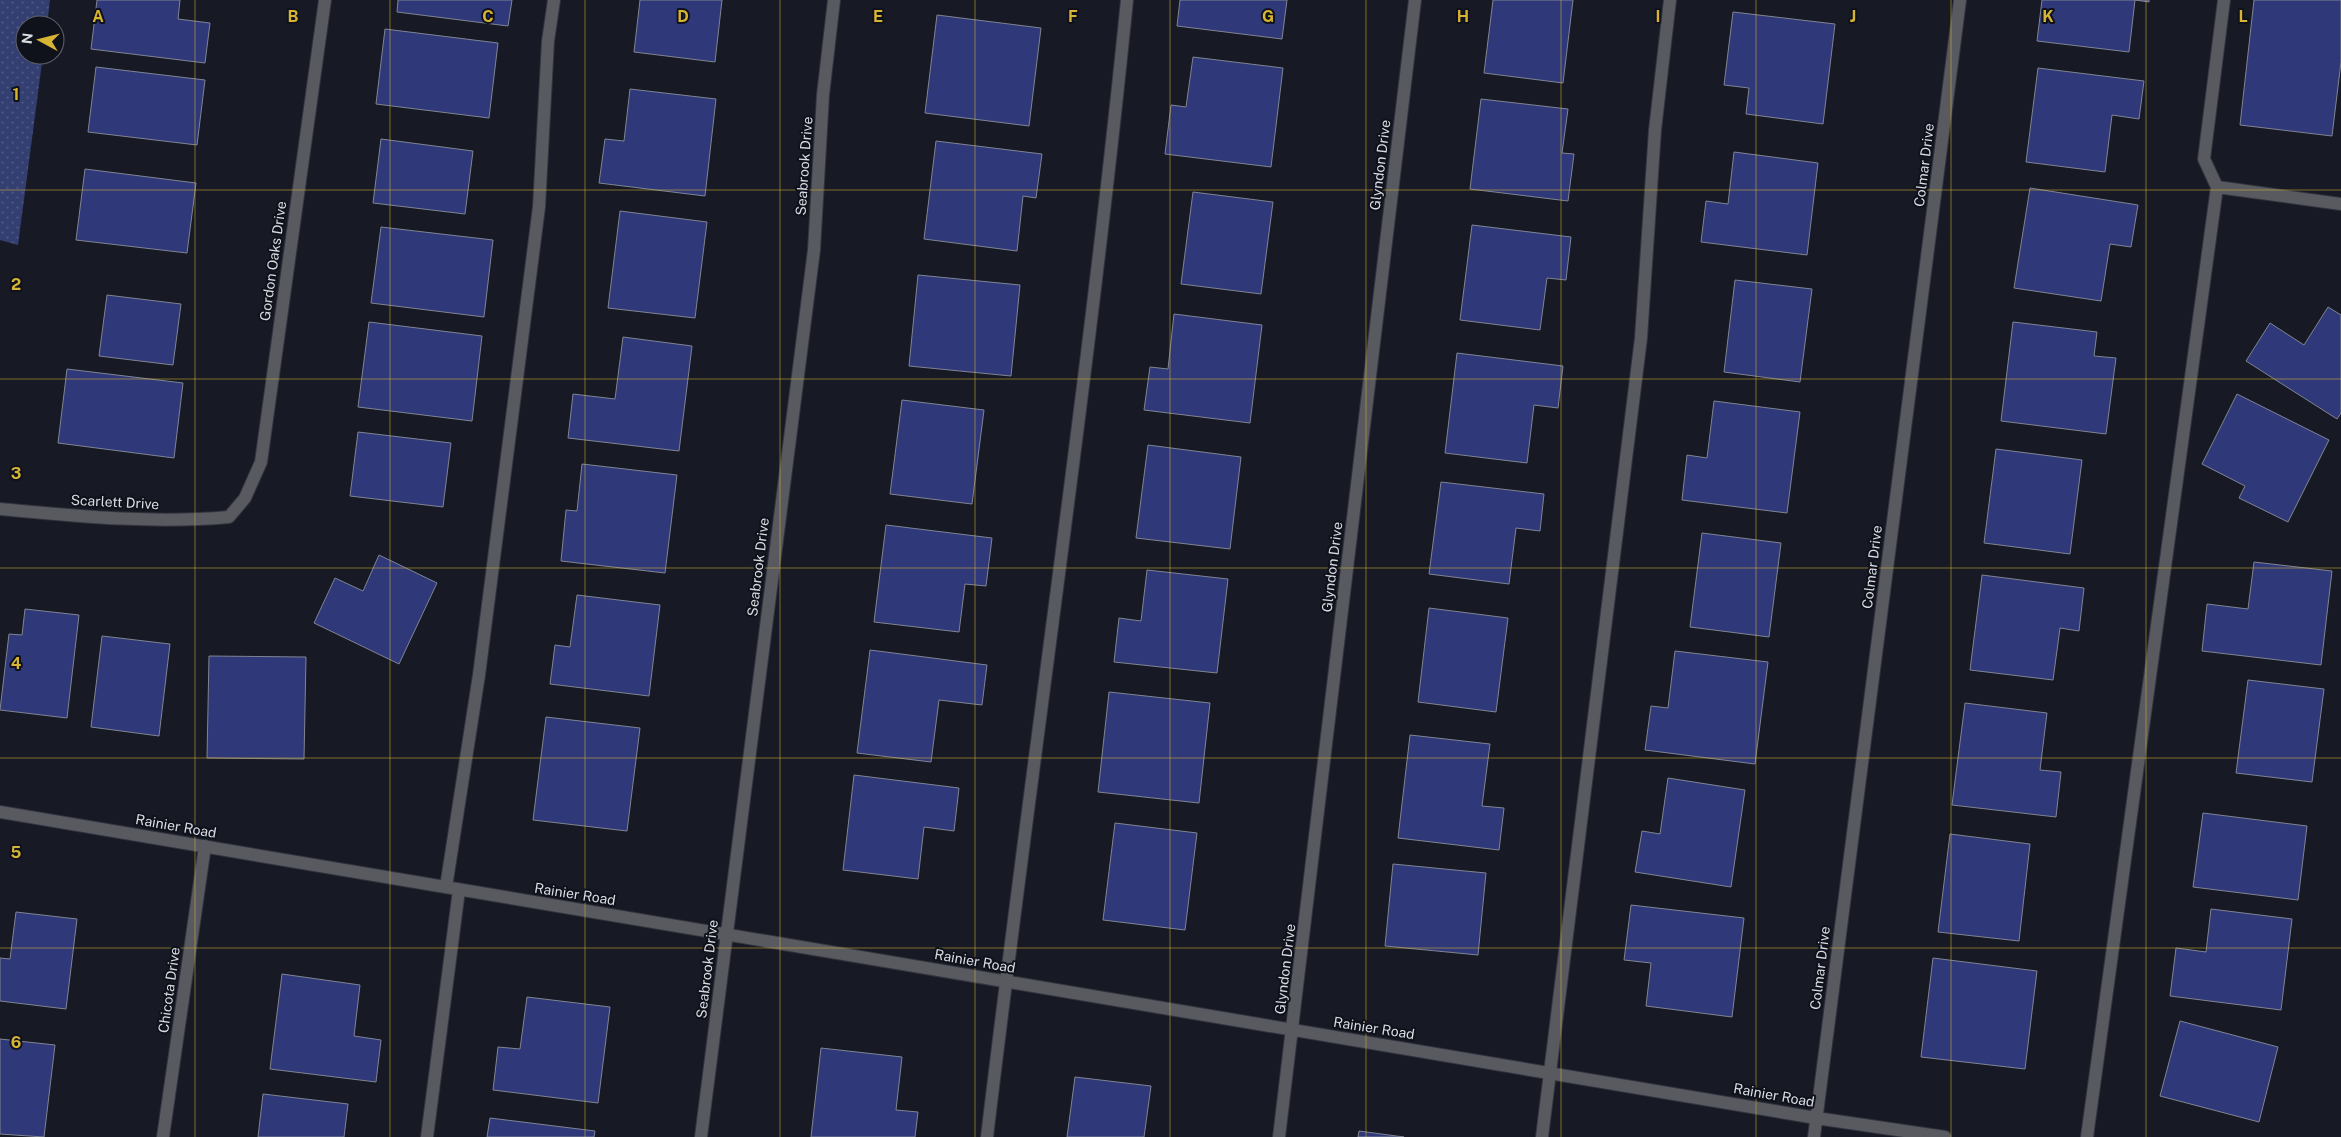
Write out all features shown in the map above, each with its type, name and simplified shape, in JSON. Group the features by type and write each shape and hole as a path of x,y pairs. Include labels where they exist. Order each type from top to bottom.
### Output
{"street":[{"name":"Gordon Oaks Drive","path":"229,517 245,498 260,462 325,0"},
{"path":"446,887 479,675 539,206 548,41 554,0"},
{"name":"Seabrook Drive","path":"701,1137 814,250 823,95 834,0"},
{"path":"986,1137 1065,536 1113,139 1127,0"},
{"name":"Glyndon Drive","path":"1279,1137 1414,0"},
{"path":"1542,1137 1641,338 1655,130 1670,0"},
{"name":"Colmar Drive","path":"1814,1137 1960,0"},
{"path":"2087,1137 2217,187 2204,159 2224,0"},
{"path":"2217,187 2341,204"},
{"name":"Scarlett Drive","path":"0,509 90,517 183,520 229,517"},
{"name":"Rainier Road","path":"0,812 1816,1118 1945,1137"},
{"name":"Chicota Drive","path":"164,1137 205,846"},
{"path":"427,1137 460,890"}],"shaded area":[{"path":"0,0 50,0 48,15 15,15 15,65 42,65 18,245 0,240"}],"building":[{"path":"97,0 180,0 178,19 210,23 205,63 91,49"},
{"path":"398,0 512,0 508,26 397,12"},
{"path":"640,0 722,0 715,62 634,52"},
{"path":"1180,0 1287,0 1282,39 1177,26"},
{"path":"1493,0 1573,0 1563,83 1484,73"},
{"path":"2042,0 2135,0 2129,52 2037,41"},
{"path":"2254,0 2341,0 2341,62 2332,136 2240,125"},
{"path":"1733,12 1835,24 1823,124 1746,114 1749,88 1724,85"},
{"path":"937,15 1041,28 1029,126 925,113"},
{"path":"385,29 498,43 489,118 376,104"},
{"path":"1193,57 1283,68 1271,167 1165,154 1171,105 1186,107"},
{"path":"96,67 205,80 197,145 88,132"},
{"path":"2038,68 2144,81 2139,119 2112,115 2105,172 2026,162"},
{"path":"630,89 716,99 705,196 599,183 605,139 624,141"},
{"path":"1481,99 1568,109 1562,153 1574,154 1568,201 1470,189"},
{"path":"381,139 473,151 465,214 373,203"},
{"path":"936,141 1042,154 1036,198 1023,196 1017,251 924,239"},
{"path":"1734,152 1818,163 1807,255 1701,242 1706,201 1728,204"},
{"path":"85,169 196,183 187,253 76,240"},
{"path":"2030,188 2138,205 2131,247 2110,244 2101,301 2014,288"},
{"path":"1193,192 1273,202 1261,294 1181,284"},
{"path":"620,211 707,222 695,318 608,308"},
{"path":"1472,225 1571,237 1566,280 1547,278 1540,330 1460,320"},
{"path":"381,227 493,240 484,317 371,303"},
{"path":"918,275 1020,285 1011,376 909,366"},
{"path":"1735,280 1812,289 1800,382 1724,372"},
{"path":"107,295 181,304 173,365 99,356"},
{"path":"2328,307 2341,315 2341,413 2337,419 2246,361 2270,323 2304,345"},
{"path":"1174,314 1262,325 1250,423 1144,410 1150,367 1168,369"},
{"path":"369,322 482,336 472,421 358,407"},
{"path":"2013,322 2097,332 2094,356 2116,358 2106,434 2001,421"},
{"path":"623,337 692,346 679,451 568,438 573,394 615,399"},
{"path":"1457,353 1563,366 1558,408 1534,405 1527,463 1445,453"},
{"path":"67,369 183,383 174,458 58,443"},
{"path":"2237,394 2329,440 2288,522 2239,498 2245,486 2202,464"},
{"path":"902,400 984,410 972,504 890,494"},
{"path":"1714,401 1800,412 1787,513 1682,500 1687,455 1707,458"},
{"path":"358,432 451,443 443,507 350,496"},
{"path":"1148,445 1241,457 1230,549 1136,538"},
{"path":"1996,449 2082,460 2070,554 1984,543"},
{"path":"582,464 677,475 665,573 561,561 566,510 577,511"},
{"path":"1441,482 1544,494 1540,531 1516,528 1509,584 1429,574"},
{"path":"886,525 992,538 986,586 965,584 959,632 874,622"},
{"path":"1702,533 1781,543 1769,637 1690,627"},
{"path":"379,555 437,583 399,664 314,623 335,578 363,591"},
{"path":"2254,562 2332,571 2321,665 2202,651 2207,604 2248,609"},
{"path":"1147,570 1228,579 1217,673 1114,662 1119,618 1141,621"},
{"path":"1982,575 2084,588 2079,631 2060,628 2053,680 1970,670"},
{"path":"577,595 660,605 649,696 550,684 555,645 570,647"},
{"path":"1429,608 1508,618 1496,712 1418,702"},
{"path":"25,609 79,615 67,718 0,710 9,634 22,635"},
{"path":"102,636 170,644 159,736 91,727"},
{"path":"870,650 987,665 982,705 939,700 931,762 857,753"},
{"path":"1675,651 1768,662 1755,764 1645,750 1651,706 1668,708"},
{"path":"209,656 306,657 304,759 207,758"},
{"path":"2248,680 2324,689 2312,782 2236,773"},
{"path":"1109,692 1210,703 1199,803 1098,792"},
{"path":"1965,703 2047,713 2040,770 2061,772 2056,817 1952,805"},
{"path":"546,717 640,728 627,831 533,820"},
{"path":"1410,735 1490,744 1482,806 1504,808 1499,850 1398,838"},
{"path":"854,775 959,788 954,831 924,827 918,879 843,870"},
{"path":"1668,778 1745,790 1731,887 1635,872 1642,831 1660,834"},
{"path":"2203,813 2307,826 2298,900 2193,887"},
{"path":"1115,823 1197,833 1185,930 1103,920"},
{"path":"1950,834 2030,844 2019,941 1938,932"},
{"path":"1393,864 1486,873 1478,955 1385,946"},
{"path":"1631,905 1744,918 1732,1017 1646,1006 1651,963 1624,960"},
{"path":"2211,909 2292,919 2281,1010 2170,996 2176,948 2206,952"},
{"path":"16,912 77,919 66,1009 0,1001 0,958 10,959"},
{"path":"1933,958 2037,971 2025,1069 1921,1057"},
{"path":"282,974 360,985 354,1036 381,1040 376,1082 270,1069"},
{"path":"527,997 610,1007 598,1103 493,1090 498,1047 520,1049"},
{"path":"2180,1021 2278,1047 2259,1122 2160,1096"},
{"path":"0,1039 55,1045 44,1137 0,1134"},
{"path":"821,1048 902,1057 896,1110 918,1112 915,1137 811,1137"},
{"path":"1075,1077 1151,1086 1144,1137 1067,1137"},
{"path":"263,1094 348,1104 344,1137 258,1137"},
{"path":"490,1118 595,1131 594,1137 487,1137"},
{"path":"1359,1131 1404,1137 1358,1137"}]}
